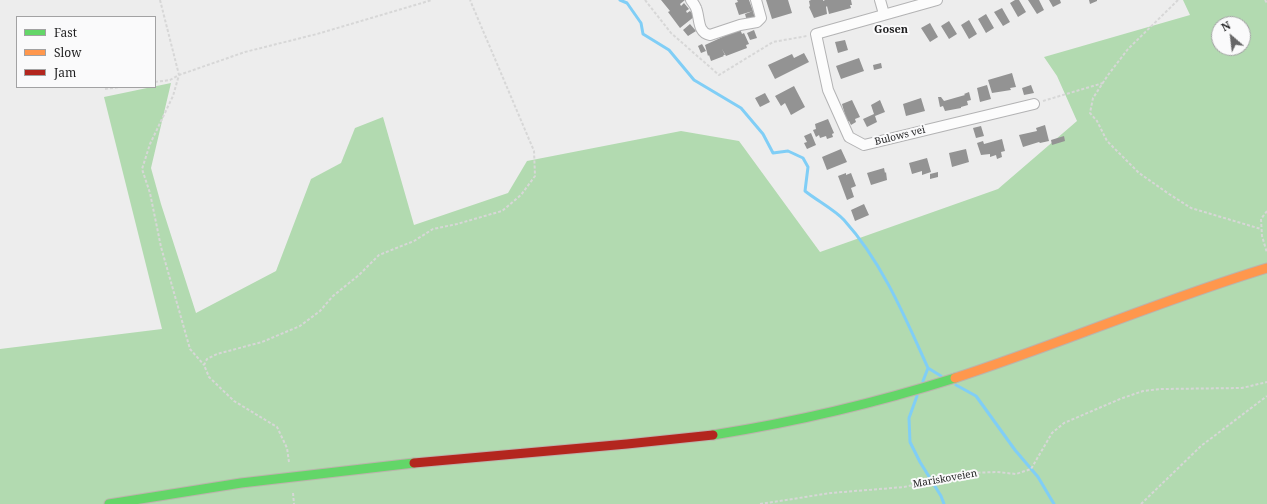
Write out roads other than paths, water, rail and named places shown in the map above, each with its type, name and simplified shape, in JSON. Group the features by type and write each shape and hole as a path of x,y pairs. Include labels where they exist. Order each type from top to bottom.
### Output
{"highway":[{"path":"109,504 303,474 409,463 660,442 735,432 794,421 857,407 950,380 1016,357 1177,296 1229,279 1266,272"},
{"path":"153,504 246,490 395,472 667,448 736,439 794,428 886,406 952,387 1038,357 1266,272"}],"street":[{"path":"691,0 696,7 698,22 702,30 706,34 710,35 740,25 757,22 760,18 756,0"},
{"path":"880,0 884,14 937,0"},
{"name":"Bulows vei","path":"884,14 816,34 828,90 849,137 864,145 1034,104"}],"waterway":[{"path":"620,0 627,3 641,23 643,34 669,50 694,80 741,108 763,134 773,153 788,151 803,158 808,167 805,191 836,213 858,236 892,291 928,368 923,381"},
{"path":"928,368 941,376"},
{"path":"956,385 976,396 1015,450 1038,477 1054,504"},
{"path":"917,396 909,418 910,442 920,462 941,496 944,504"}],"district":[{"name":"Gosen","path":"891,30"}]}
